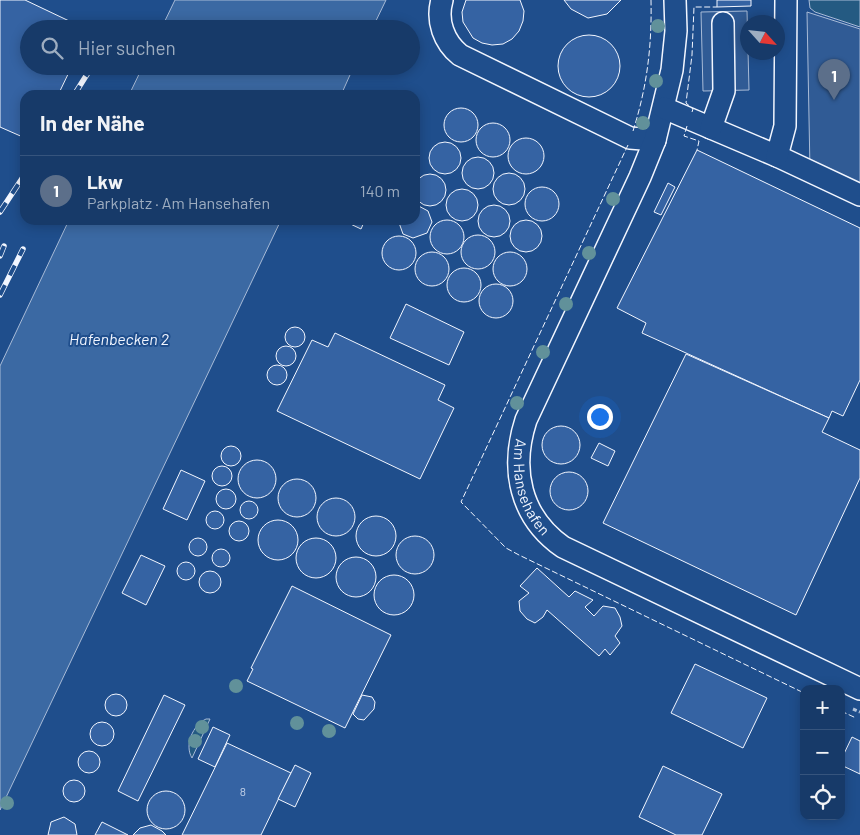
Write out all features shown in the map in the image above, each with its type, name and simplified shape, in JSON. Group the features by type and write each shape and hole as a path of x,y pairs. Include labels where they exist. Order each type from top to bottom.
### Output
{"street":[{"path":"442,0 440,19 445,36 460,55 630,138 655,140"},
{"name":"Am Hansehafen","path":"675,0 675,51 664,108 655,140 640,177 526,420 521,436 518,460 518,477 523,498 537,522 563,548 860,689"},
{"path":"777,156 785,126 786,0"},
{"path":"711,128 724,91 723,23"},
{"path":"664,108 777,156 860,195"}],"shaded area":[{"path":"809,0 860,0 860,27 815,12 810,8"},
{"path":"747,11 747,15 740,15 740,60 748,60 749,90 703,91 701,12"},
{"path":"807,12 860,29 860,195 810,171"},
{"path":"206,719 210,719 192,758 189,747 191,736 197,726"}],"water":[{"path":"175,0 386,0 376,20 165,20"},
{"path":"139,75 350,75 343,90 131,90"},
{"name":"Hafenbecken 2","path":"67,225 279,225 0,810 0,366"}],"building":[{"path":"0,0 25,0 67,20 20,20 20,75 68,75 60,90 20,90 20,136 0,127"},
{"path":"466,0 520,0 524,11 519,31 512,39 503,44 492,45 482,43 473,38 463,22 462,12"},
{"path":"564,0 621,0 607,14 588,18 571,9"},
{"path":"717,0 751,0 751,6 717,7"},
{"path":"583,35 595,35 611,44 618,54 620,66 618,78 611,88 595,97 583,97 572,92 563,83 558,72 558,60 563,49 572,40"},
{"path":"461,108 473,113 478,125 473,137 461,142 449,137 444,125 449,113"},
{"path":"493,123 500,124 505,128 509,133 509,147 505,152 500,156 493,157 486,156 481,152 477,147 476,140 477,133 481,128 486,124"},
{"path":"526,138 539,143 544,156 539,169 526,174 513,169 508,156 513,143"},
{"path":"445,142 451,143 456,147 460,152 460,164 456,169 451,173 445,174 439,173 434,169 430,164 429,158 430,152 434,147 439,143"},
{"path":"697,150 860,228 860,380 843,416 832,411 829,418 642,333 646,323 617,308"},
{"path":"478,157 489,162 494,173 489,184 478,189 467,184 462,173 467,162"},
{"path":"509,173 521,177 525,189 521,201 509,205 497,201 493,189 497,177"},
{"path":"424,175 436,175 445,184 445,196 436,205 424,205 420,202 420,178"},
{"path":"668,183 675,187 661,215 654,212"},
{"path":"542,187 554,192 559,204 554,216 542,221 530,216 525,204 530,192"},
{"path":"462,189 468,190 473,194 477,199 477,211 473,216 468,220 462,221 456,220 451,216 447,211 446,205 447,199 451,194 456,190"},
{"path":"494,205 500,206 505,210 509,215 509,227 505,232 500,236 494,237 488,236 483,232 479,227 478,221 479,215 483,210 488,206"},
{"path":"420,207 428,211 432,222 427,233 413,238 403,234 400,225 420,225"},
{"path":"447,220 459,225 464,237 459,249 447,254 435,249 430,237 435,225"},
{"path":"526,220 538,224 542,236 538,248 526,252 514,248 510,236 514,224"},
{"path":"353,225 363,225 361,229"},
{"path":"478,235 490,240 495,252 490,264 478,269 466,264 461,252 466,240"},
{"path":"399,236 406,237 411,241 415,246 415,260 411,265 406,269 399,270 392,269 387,265 383,260 382,253 383,246 387,241 392,237"},
{"path":"432,252 444,257 449,269 444,281 432,286 420,281 415,269 420,257"},
{"path":"510,252 522,257 527,269 522,281 510,286 498,281 493,269 498,257"},
{"path":"464,268 476,273 481,285 476,297 464,302 452,297 447,285 452,273"},
{"path":"496,284 508,289 513,301 508,313 496,318 484,313 479,301 484,289"},
{"path":"406,304 464,332 449,365 390,338"},
{"path":"295,327 302,330 305,337 302,344 295,347 288,344 285,337 288,330"},
{"path":"335,333 445,385 438,400 454,408 420,479 277,411 312,340 328,347"},
{"path":"286,346 293,349 296,356 293,363 286,366 279,363 276,356 279,349"},
{"path":"686,354 829,418 822,432 860,450 860,478 796,615 603,523"},
{"path":"277,365 284,368 287,375 284,382 277,385 270,382 267,375 270,368"},
{"path":"561,426 574,432 580,445 574,458 561,464 548,458 542,445 548,432"},
{"path":"599,443 615,451 608,466 591,458"},
{"path":"231,446 238,449 241,456 238,463 231,466 224,463 221,456 224,449"},
{"path":"257,460 271,465 276,479 271,493 257,498 243,493 238,479 243,465"},
{"path":"222,466 229,469 232,476 229,483 222,486 215,483 212,476 215,469"},
{"path":"181,470 205,481 187,520 163,509"},
{"path":"569,472 582,478 588,491 582,504 569,510 556,504 550,491 556,478"},
{"path":"297,479 311,484 316,498 311,512 297,517 283,512 278,498 283,484"},
{"path":"226,489 233,492 236,499 233,506 226,509 219,506 216,499 219,492"},
{"path":"336,498 350,503 355,517 350,531 336,536 322,531 317,517 322,503"},
{"path":"245,501 253,501 258,506 256,517 245,519 240,514 240,506"},
{"path":"211,511 219,511 224,516 222,527 211,529 206,524 206,516"},
{"path":"376,516 390,522 396,536 390,550 376,556 362,550 356,536 362,522"},
{"path":"278,520 289,523 295,529 298,540 295,551 289,557 278,560 267,557 261,551 258,540 261,529 267,523"},
{"path":"239,521 246,524 249,531 246,538 239,541 232,538 229,531 232,524"},
{"path":"415,536 422,537 428,542 433,548 433,562 428,568 422,573 415,574 408,573 402,568 397,562 396,555 397,548 402,542 408,537"},
{"path":"198,538 205,540 207,547 205,554 198,556 191,554 189,547 191,540"},
{"path":"316,538 330,544 336,558 330,572 316,578 302,572 296,558 302,544"},
{"path":"221,549 227,552 230,558 227,564 221,567 215,564 212,558 215,552"},
{"path":"141,555 165,566 146,605 122,593"},
{"path":"356,557 370,563 376,577 370,591 356,597 342,591 336,577 342,563"},
{"path":"182,562 190,562 195,567 193,578 182,580 177,575 177,567"},
{"path":"537,568 569,597 575,591 593,600 585,607 594,616 603,606 615,608 622,626 615,636 620,643 610,655 605,649 599,656 547,610 543,617 535,623 527,619 520,611 519,601 529,593 520,586"},
{"path":"210,571 218,574 221,582 218,590 210,593 202,590 199,582 202,574"},
{"path":"390,575 398,575 405,578 411,584 414,595 411,606 405,612 398,615 390,615 383,612 377,606 374,599 374,591 377,584 383,578"},
{"path":"292,586 391,635 345,728 247,681 253,669 251,668"},
{"path":"695,664 767,698 743,748 671,713"},
{"path":"116,694 124,697 127,705 124,713 116,716 108,713 105,705 108,697"},
{"path":"164,695 185,705 138,801 118,791"},
{"path":"362,695 372,697 375,702 374,709 364,720 358,719 353,714"},
{"path":"102,722 110,726 114,734 110,742 102,746 94,742 90,734 94,726"},
{"path":"213,727 230,735 215,767 198,759"},
{"path":"852,737 860,741 860,774 845,767 845,752"},
{"path":"227,743 291,773 261,835 182,835"},
{"path":"89,751 97,754 100,762 97,770 89,773 81,770 78,762 81,754"},
{"path":"295,765 311,773 295,807 278,799"},
{"path":"663,766 722,794 702,835 676,835 639,817"},
{"path":"70,780 78,780 85,787 85,795 78,802 70,802 63,795 63,787"},
{"path":"166,791 179,797 185,810 179,823 166,829 153,823 147,810 153,797"},
{"path":"64,817 75,824 77,835 48,835 51,822"},
{"path":"102,822 128,835 95,835"},
{"path":"151,825 166,835 133,835 140,828"}],"railway":[{"path":"77,90 87,75"},
{"path":"0,212 20,182"},
{"path":"0,256 4,246"},
{"path":"0,295 23,249"}],"fence":[{"path":"633,131 648,66 651,34 651,0"},
{"path":"692,112 693,109 686,103 692,55 694,7 717,7"},
{"path":"687,126 684,136 699,141 697,150"},
{"path":"628,145 461,502 506,548 800,691"},
{"path":"845,713 856,718"}],"place":[{"name":"Lkw","path":"834,100"}]}
